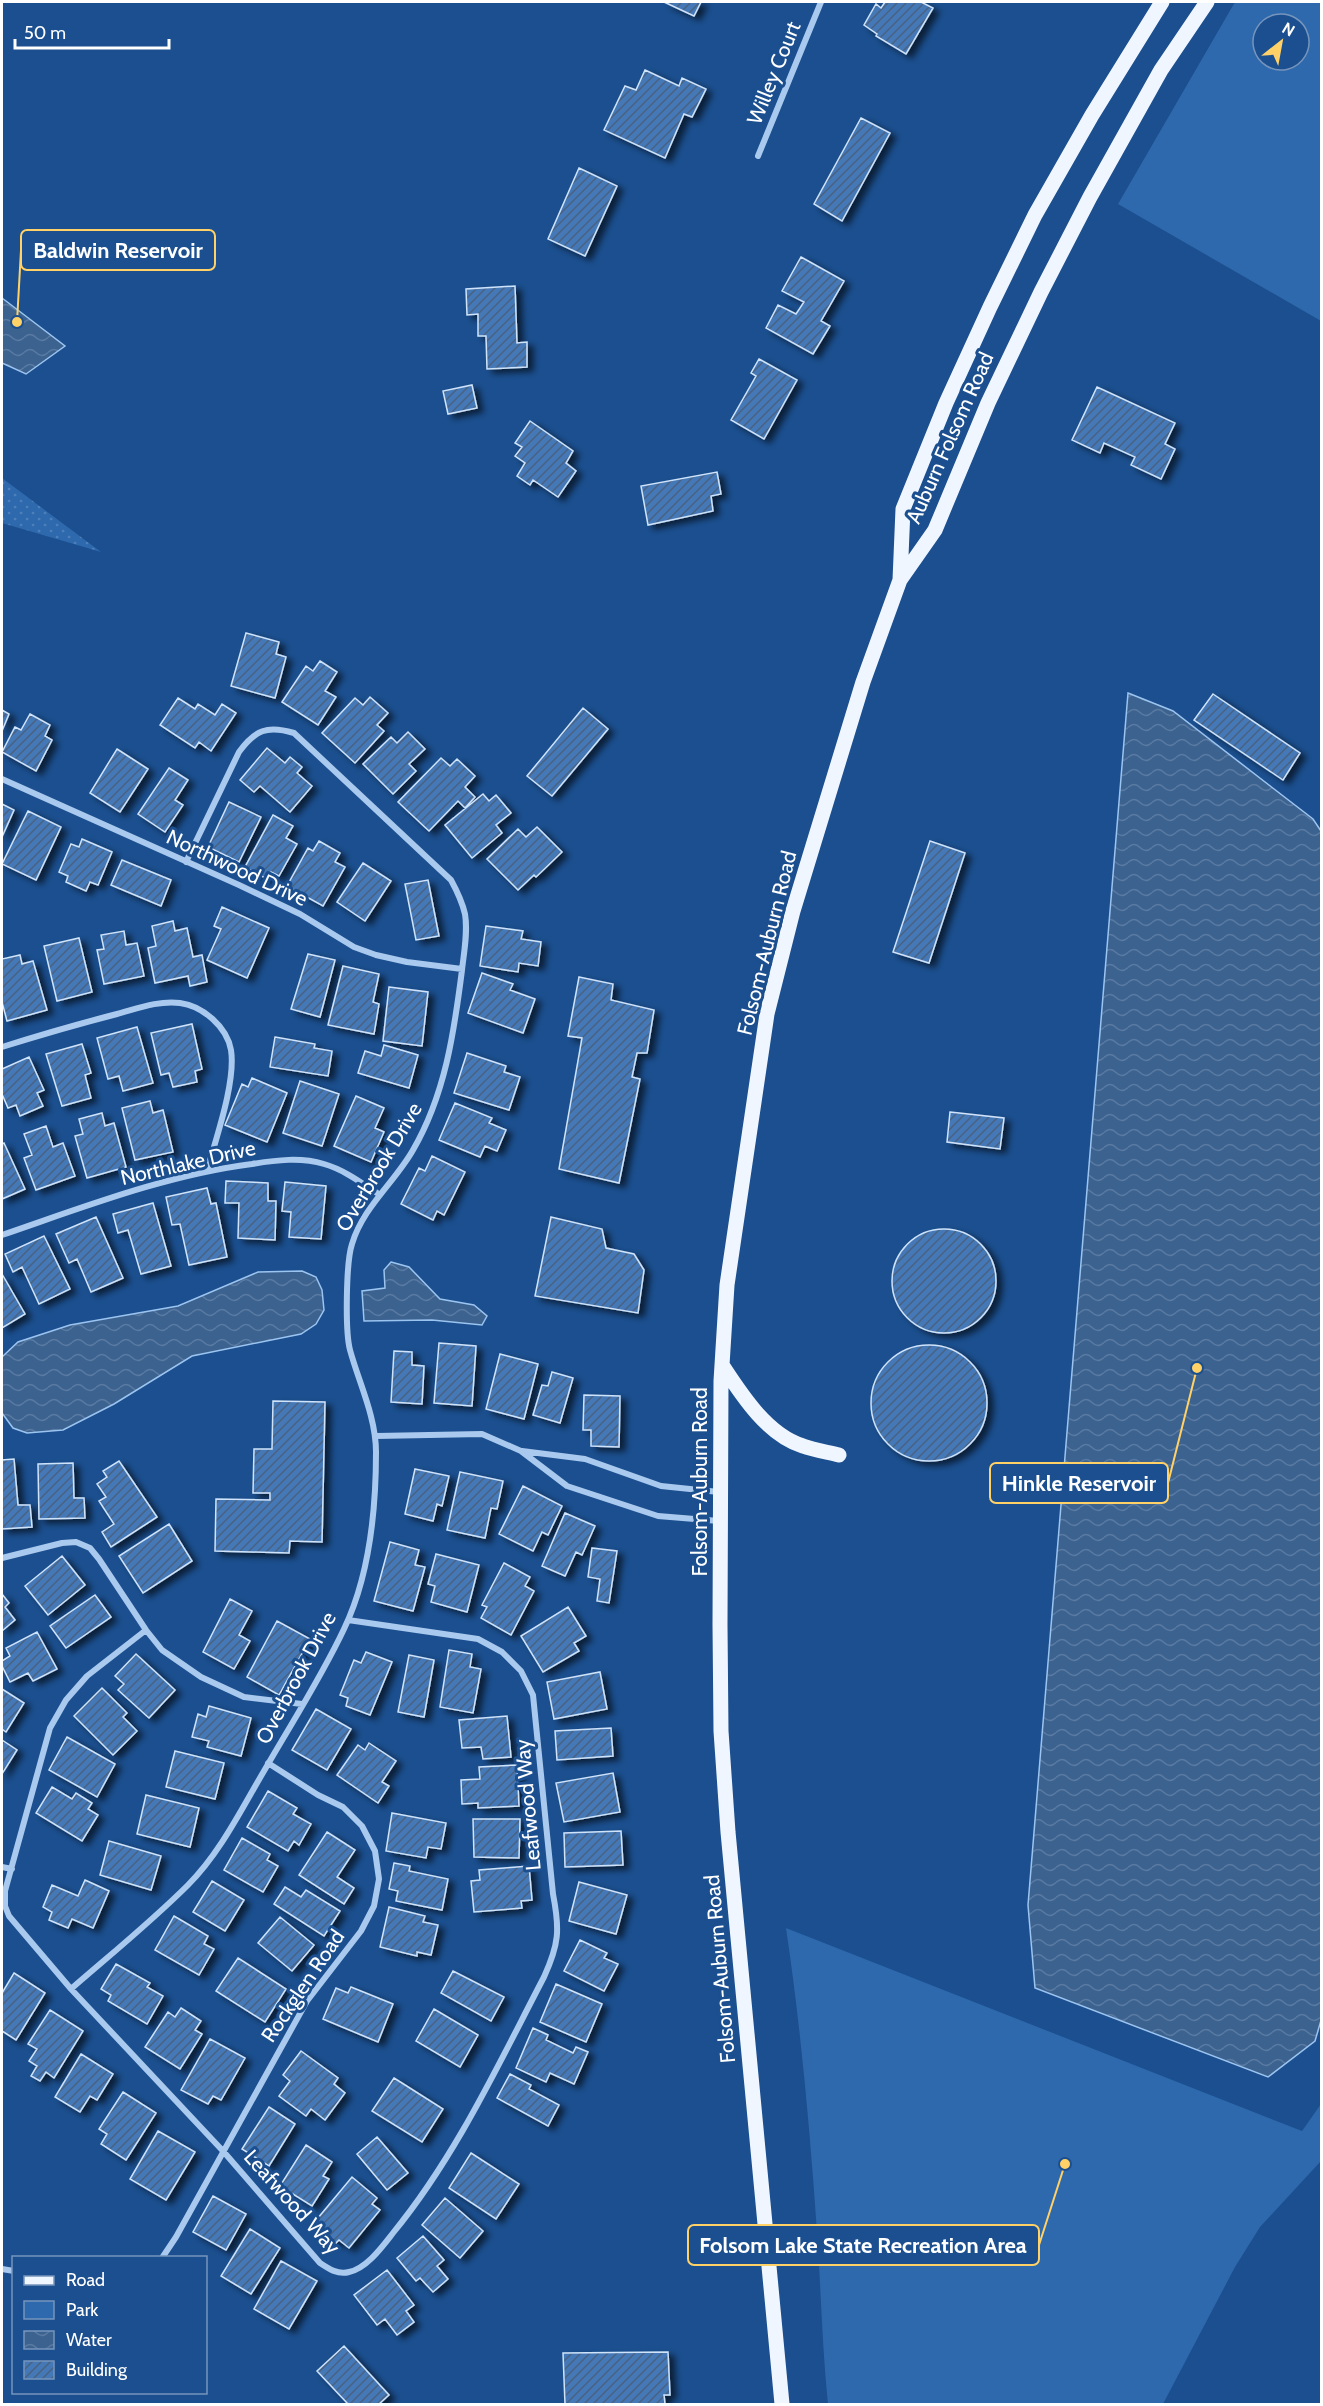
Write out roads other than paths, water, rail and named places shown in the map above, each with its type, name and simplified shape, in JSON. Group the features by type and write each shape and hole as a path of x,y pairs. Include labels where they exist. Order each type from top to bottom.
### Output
{"main road":[{"name":"Auburn Folsom Road","path":"900,580 903,509 975,339 1035,215 1092,115 1162,2"},
{"name":"Auburn Folsom Road","path":"900,580 935,530 988,403 1090,197 1161,70 1207,2"},
{"name":"Folsom-Auburn Road","path":"782,2404 728,1832 721,1731 719,1521 722,1365 728,1285 767,1014 803,878 863,682 900,580"},
{"path":"722,1365 740,1392 773,1429 801,1446 839,1455"}],"street":[{"name":"Willey Court","path":"758,156 821,2"},
{"name":"Overbrook Drive","path":"71,1989 189,1884 212,1857 302,1704 348,1620 371,1539 376,1494 376,1436 349,1345 348,1267 351,1246 358,1228 411,1154 426,1126 438,1096 450,1053 462,969 466,918 461,898 450,880 294,733 278,729 262,731 248,739 239,752 186,862"},
{"name":"Northwood Drive","path":"2,779 300,914 354,947 376,955 408,962 462,969"},
{"path":"2,1047 41,1034 156,1004 180,1003 202,1011 220,1026 230,1048 232,1072 207,1171"},
{"name":"Northlake Drive","path":"2,1234 115,1196 207,1171 277,1160 300,1159 325,1164 354,1178 380,1195"},
{"path":"376,1436 482,1434 521,1451 567,1486 658,1516 719,1521"},
{"path":"521,1451 585,1460 662,1485 721,1492"},
{"path":"2,1558 62,1543 76,1542 90,1548 162,1650 201,1677 244,1697 302,1704"},
{"name":"Leafwood Way","path":"146,1630 87,1676 66,1700 50,1728 5,1891 5,1906 9,1916 71,1989 223,2151 320,2263 333,2271 347,2273 359,2268 385,2243 416,2205 454,2149 544,1977 556,1951 559,1922 553,1894 533,1695 520,1671 502,1652 478,1639 348,1620"},
{"name":"Rockglen Road","path":"163,2256 307,2001 361,1931 374,1906 379,1879 375,1851 362,1826 343,1807 318,1795 268,1763"},
{"path":"2,1867 12,1869"}],"water":[{"path":"2,298 65,346 26,374 2,363"},
{"path":"1128,693 1173,711 1313,819 1321,831 1322,2017 1315,2041 1268,2077 1035,1988 1028,1905"},
{"path":"391,1262 409,1267 440,1299 474,1305 487,1316 482,1325 432,1320 364,1321 362,1291 385,1288 384,1270"},
{"path":"302,1271 316,1277 322,1290 324,1310 316,1324 301,1334 192,1356 114,1404 63,1430 27,1433 13,1428 2,1413 2,1357 18,1342 70,1325 178,1306 258,1272"}],"place":[{"name":"Baldwin Reservoir","path":"17,322"},
{"name":"Hinkle Reservoir","path":"1197,1368"},
{"name":"Folsom Lake State Recreation Area","path":"1065,2164"}]}
